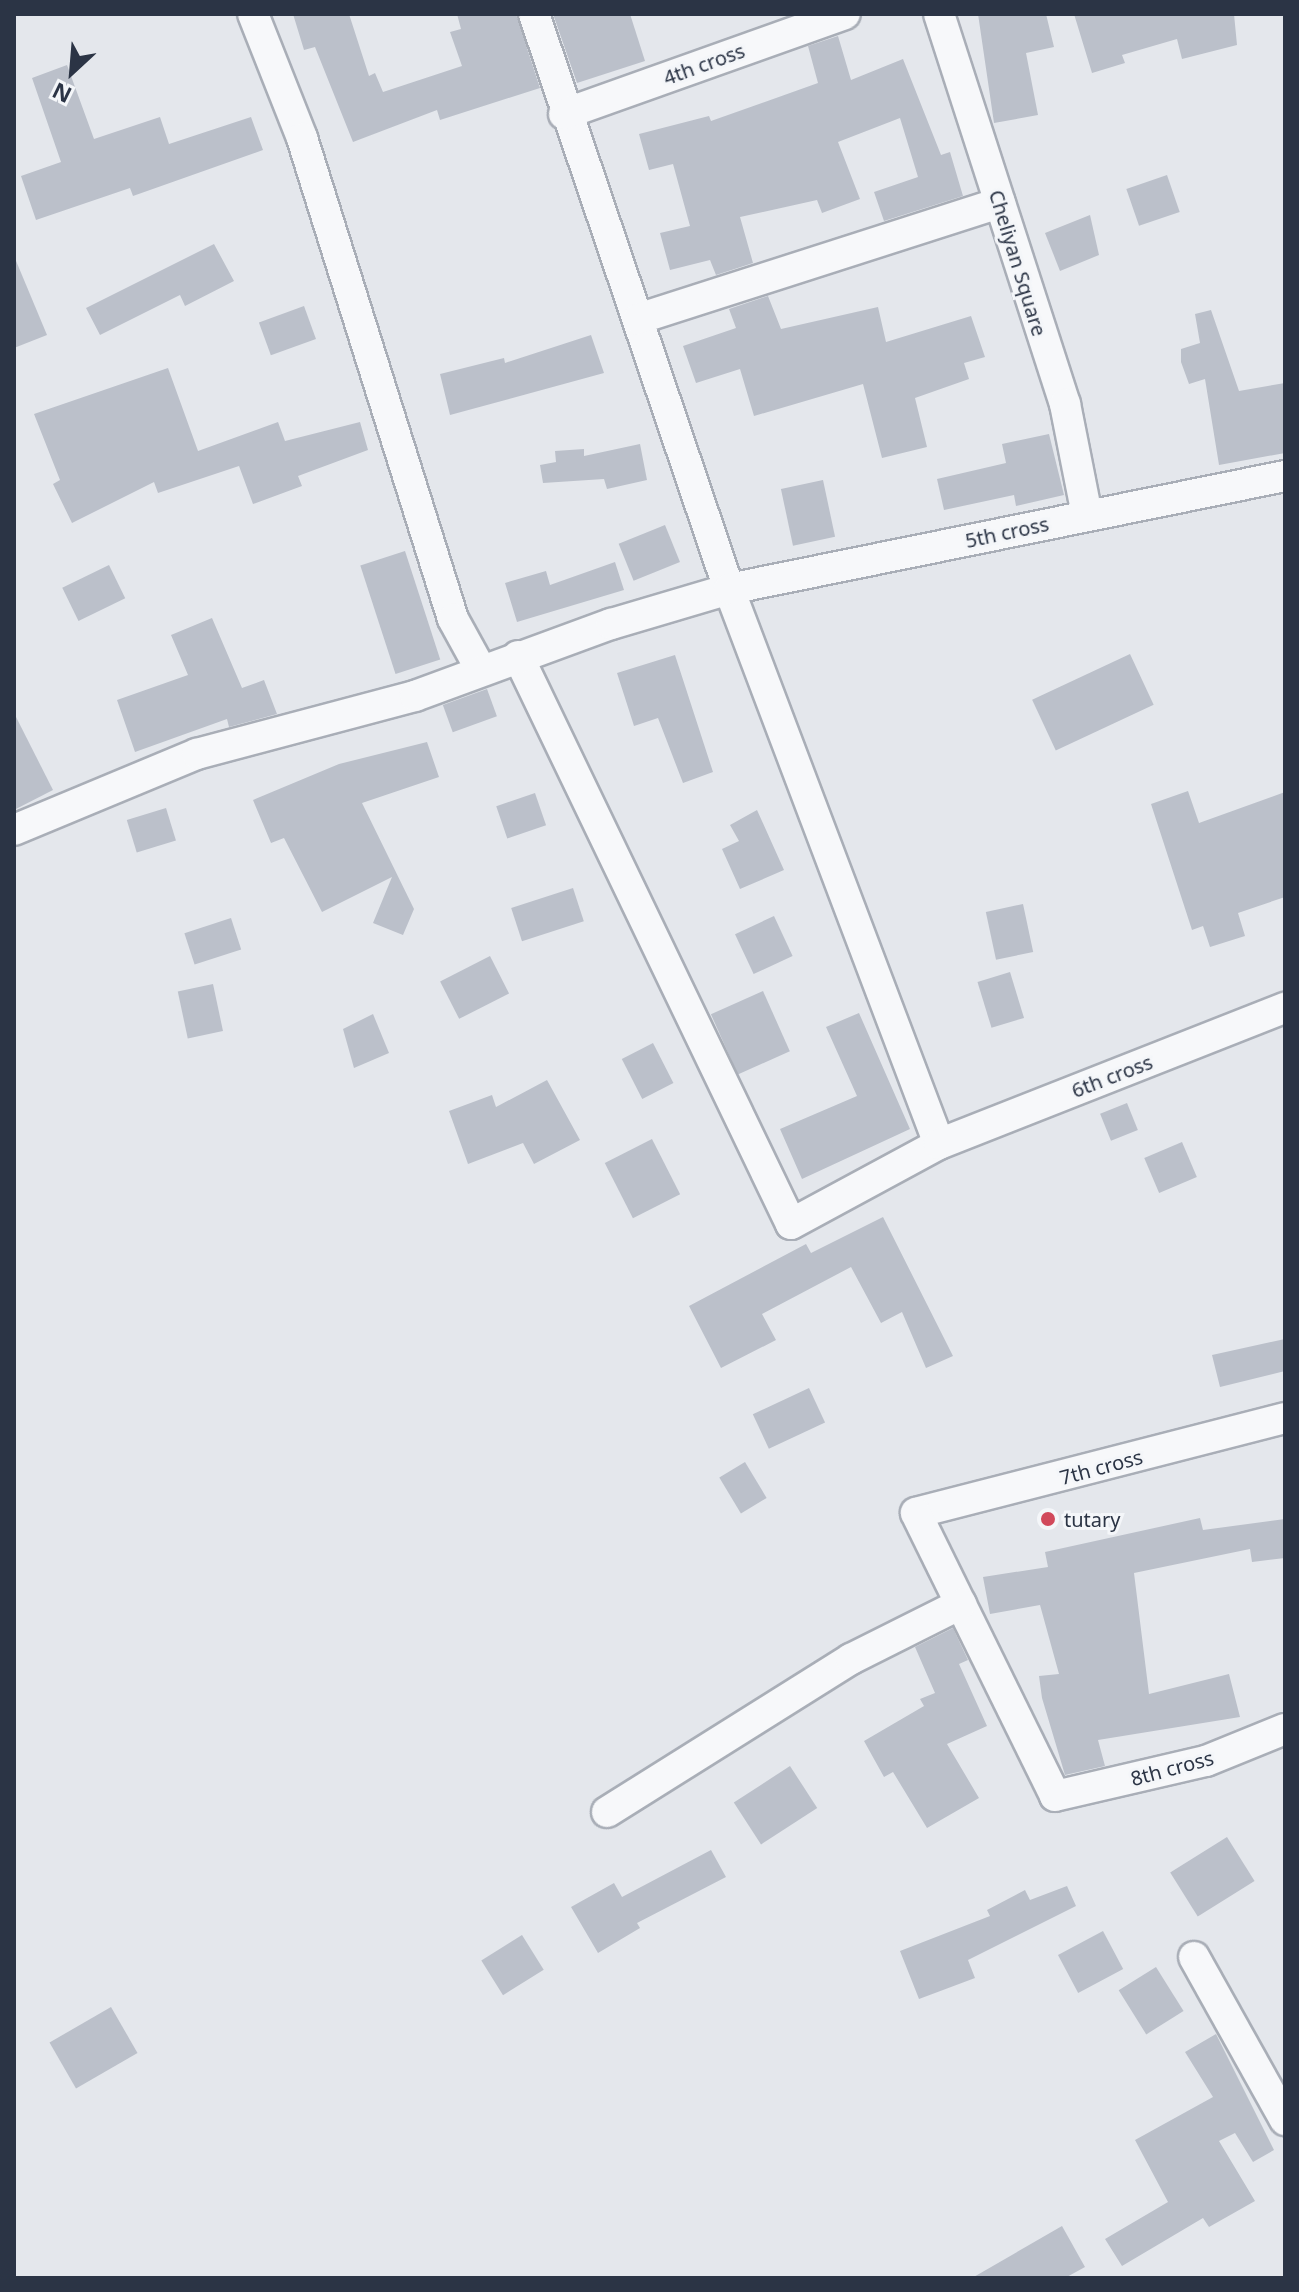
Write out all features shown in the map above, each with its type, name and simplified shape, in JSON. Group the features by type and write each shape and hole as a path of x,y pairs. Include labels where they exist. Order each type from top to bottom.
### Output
{"street":[{"path":"253,14 302,138 453,619 481,670"},
{"path":"534,14 564,114 638,319 729,589 939,1144"},
{"name":"4th cross","path":"564,114 845,14"},
{"name":"Cheliyan Square","path":"939,14 1065,404 1087,515"},
{"path":"638,319 1000,203"},
{"name":"5th cross","path":"14,830 197,754 415,696 518,656 729,589 1285,476"},
{"name":"6th cross","path":"518,656 791,1224 939,1144 1285,1008"},
{"name":"7th cross","path":"961,1604 916,1513 1285,1418"},
{"path":"607,1812 851,1659 961,1604"},
{"name":"8th cross","path":"961,1604 1055,1796 1206,1761 1285,1729"},
{"path":"1194,1957 1285,2120"}],"building":[{"path":"293,14 349,14 369,76 375,73 383,92 462,66 450,32 461,29 457,14 516,14 540,88 440,120 437,110 353,142 315,47 304,50"},
{"path":"553,14 630,14 645,61 577,83"},
{"path":"978,14 1046,14 1054,47 1026,53 1038,115 994,123"},
{"path":"1074,14 1234,14 1237,45 1182,59 1177,39 1122,55 1125,63 1092,73"},
{"path":"838,36 851,80 903,59 941,155 950,152 963,196 884,221 874,192 918,177 900,118 838,142 860,199 822,213 817,200 740,217 753,263 716,275 710,260 670,270 660,233 690,226 673,164 649,170 639,134 709,116 711,121 818,83 808,46"},
{"path":"67,65 94,139 160,117 169,144 251,117 263,150 133,196 130,188 36,220 21,176 61,162 32,78"},
{"path":"1167,175 1180,212 1139,226 1126,189"},
{"path":"1090,215 1099,255 1060,271 1045,233"},
{"path":"214,244 234,281 185,306 180,295 100,335 86,308"},
{"path":"14,256 47,335 14,348"},
{"path":"768,296 781,329 878,307 886,342 971,316 985,357 964,363 969,379 915,398 927,447 882,458 863,384 754,416 740,369 696,383 683,346 736,328 729,309"},
{"path":"304,306 316,339 271,355 259,322"},
{"path":"1211,310 1239,391 1285,383 1285,453 1219,465 1205,379 1189,384 1181,362 1181,349 1200,343 1195,314"},
{"path":"591,335 604,373 450,415 440,374 504,358 505,363"},
{"path":"168,368 198,451 278,422 285,441 360,422 368,450 298,476 302,486 253,504 239,466 158,493 154,482 72,523 53,484 60,480 34,414"},
{"path":"1049,434 1064,495 1016,506 1014,495 944,510 937,479 1006,463 1002,444"},
{"path":"640,444 647,480 607,489 604,479 543,483 540,465 556,462 555,451 584,449 584,456"},
{"path":"823,480 835,537 793,546 781,489"},
{"path":"665,525 680,562 634,581 619,544"},
{"path":"405,551 440,659 396,674 360,566"},
{"path":"615,562 624,590 517,622 505,583 546,571 550,585"},
{"path":"109,565 125,598 78,621 62,588"},
{"path":"212,618 242,688 264,680 277,714 229,727 227,719 135,752 117,700 188,675 171,635"},
{"path":"1130,654 1154,705 1056,750 1032,700"},
{"path":"675,655 713,772 683,783 658,718 634,726 617,673"},
{"path":"487,689 497,716 453,732 443,705"},
{"path":"14,713 53,790 14,810"},
{"path":"427,742 439,777 362,803 414,909 403,935 373,923 392,877 322,912 284,838 271,843 253,800 339,764"},
{"path":"1188,791 1199,823 1285,792 1285,897 1238,913 1245,936 1210,947 1203,926 1192,930 1151,804"},
{"path":"535,793 546,825 507,838 496,806"},
{"path":"166,808 176,841 137,853 127,820"},
{"path":"757,810 784,870 740,889 722,849 739,841 730,825"},
{"path":"573,888 584,921 522,941 511,908"},
{"path":"1023,904 1033,952 996,960 986,912"},
{"path":"774,916 793,956 754,974 735,934"},
{"path":"231,918 241,949 195,965 184,933"},
{"path":"490,956 509,993 459,1019 440,981"},
{"path":"1010,972 1024,1018 992,1028 977,982"},
{"path":"213,984 223,1031 188,1038 178,991"},
{"path":"763,991 790,1051 738,1074 711,1014"},
{"path":"859,1013 910,1129 802,1179 780,1129 857,1096 826,1027"},
{"path":"373,1014 389,1053 354,1068 343,1029"},
{"path":"653,1043 673,1083 642,1099 622,1059"},
{"path":"547,1080 580,1140 534,1164 523,1143 468,1164 449,1111 492,1095 496,1107"},
{"path":"1127,1103 1138,1130 1111,1141 1100,1114"},
{"path":"652,1139 680,1194 633,1218 605,1163"},
{"path":"1182,1142 1197,1177 1159,1193 1144,1158"},
{"path":"883,1217 953,1356 926,1368 902,1312 881,1323 851,1267 762,1314 776,1340 721,1368 689,1306 806,1244 811,1253"},
{"path":"1285,1339 1285,1371 1220,1387 1212,1355"},
{"path":"809,1388 825,1422 769,1449 753,1414"},
{"path":"745,1462 767,1498 741,1513 719,1477"},
{"path":"1200,1518 1203,1530 1285,1519 1285,1558 1252,1562 1250,1549 1134,1573 1149,1694 1229,1674 1240,1717 1098,1740 1105,1766 1065,1775 1042,1698 1039,1676 1059,1674 1040,1605 990,1614 983,1577 1048,1567 1045,1552"},
{"path":"953,1628 968,1660 959,1664 987,1726 947,1744 979,1798 927,1828 893,1772 884,1777 864,1741 924,1706 920,1699 935,1693 915,1647"},
{"path":"790,1766 817,1808 761,1844 734,1802"},
{"path":"1227,1837 1255,1881 1198,1917 1170,1873"},
{"path":"711,1850 726,1877 637,1923 640,1928 598,1953 571,1907 614,1883 622,1897"},
{"path":"1067,1886 1076,1906 968,1960 975,1978 919,1999 900,1951 990,1916 987,1910 1025,1890 1030,1900"},
{"path":"1103,1931 1123,1969 1078,1993 1058,1955"},
{"path":"522,1935 544,1970 503,1995 481,1960"},
{"path":"1156,1967 1184,2011 1146,2034 1119,1990"},
{"path":"111,2007 138,2053 76,2088 50,2042"},
{"path":"1216,2034 1274,2150 1253,2162 1235,2133 1219,2141 1255,2201 1209,2227 1203,2218 1122,2266 1105,2239 1168,2202 1135,2140 1213,2097 1185,2052"},
{"path":"1062,2226 1085,2267 1065,2278 972,2278"}],"place":[{"name":"tutary","path":"1048,1519"}]}
